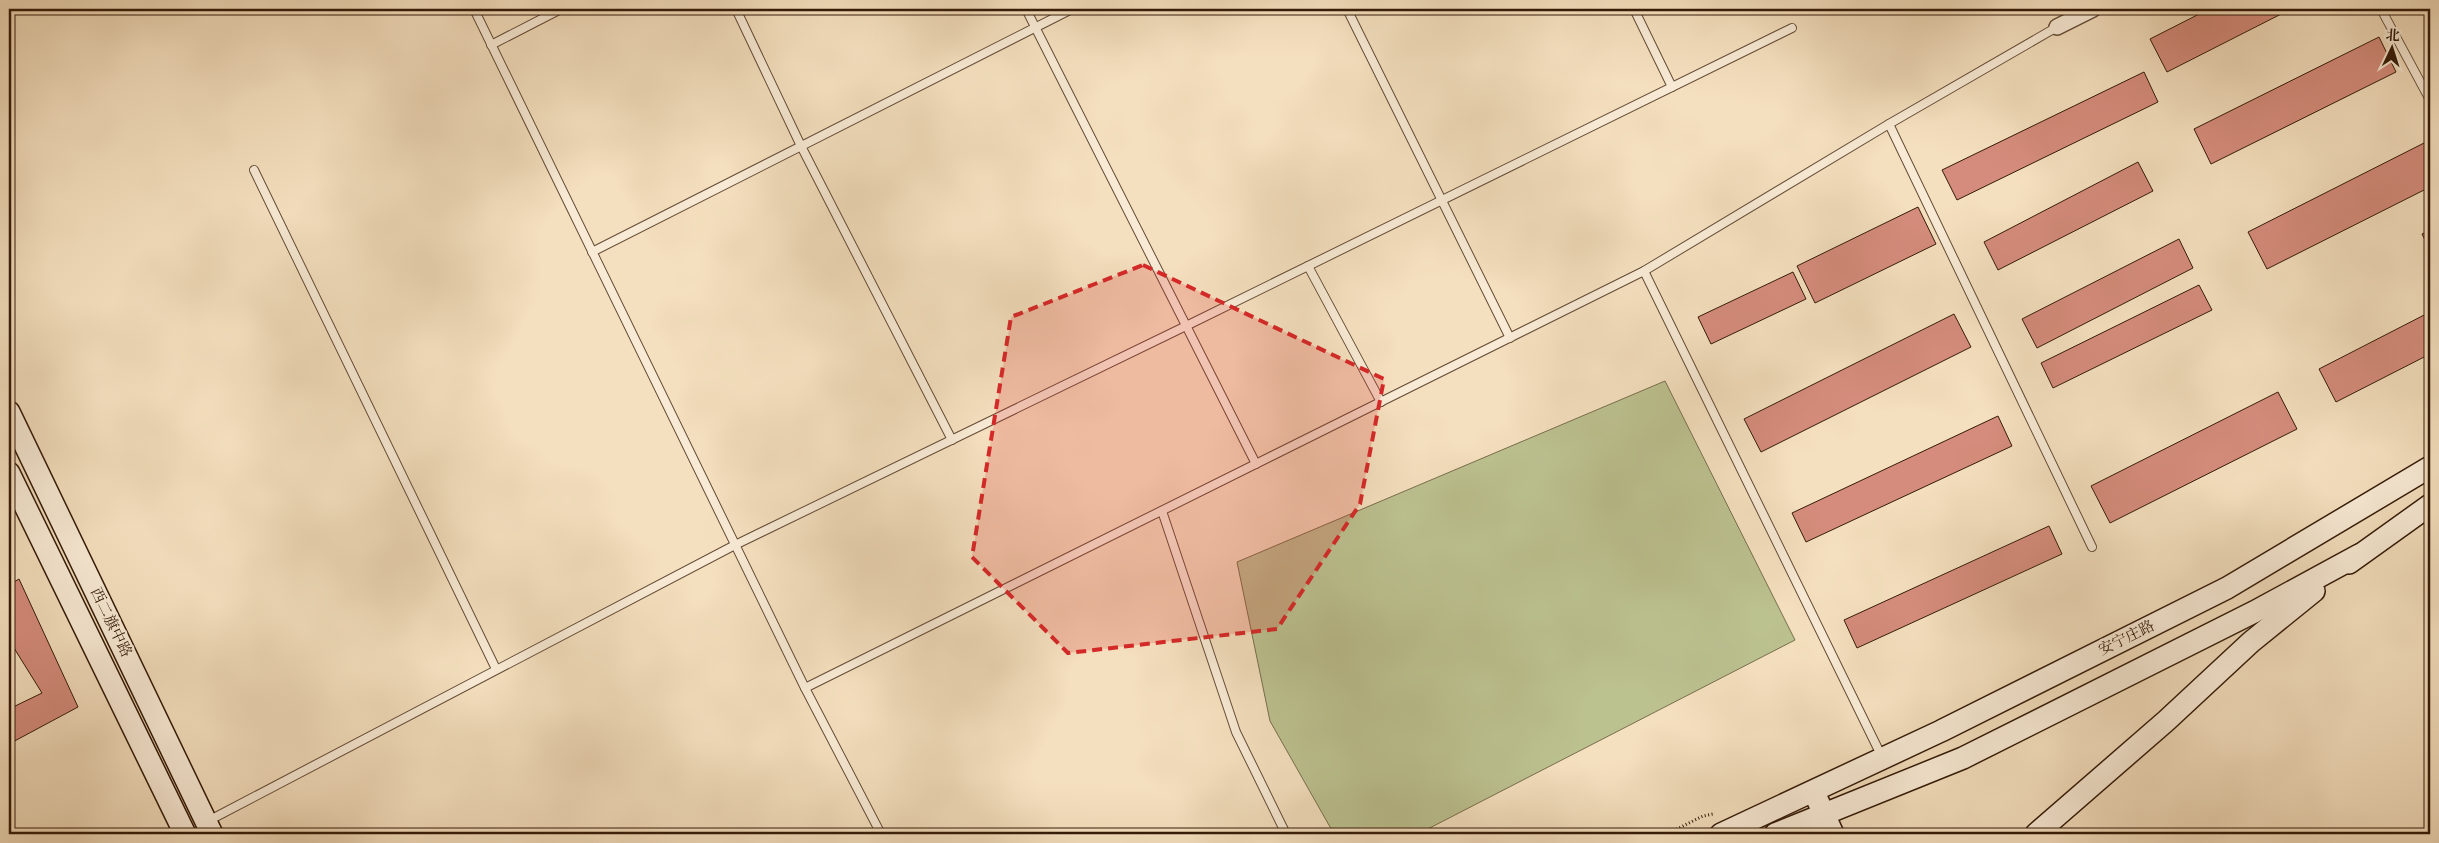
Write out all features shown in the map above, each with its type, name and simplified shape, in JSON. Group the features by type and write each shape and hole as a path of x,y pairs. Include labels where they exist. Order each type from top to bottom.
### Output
{"main road":[{"name":"西二旗中路","path":"9,412 210,828"},
{"name":"安宁庄路","path":"1721,834 1882,759 2227,588 2430,467"},
{"name":"西二旗中路","path":"9,473 185,834"},
{"path":"2036,834 2166,721 2251,642 2359,555 2430,505"},
{"path":"1784,805 1789,832 1824,814 1963,758 2254,612 2359,555"},
{"path":"1814,792 1833,834"}],"street":[{"path":"2057,27 2092,9"}],"lane":[{"path":"474,9 805,688 881,834"},
{"path":"491,45 561,9"},
{"path":"736,9 801,146 952,440"},
{"path":"1026,9 1256,464"},
{"path":"592,252 1072,9"},
{"path":"1347,9 1510,338"},
{"path":"1634,9 1672,87"},
{"path":"2381,9 2430,100"},
{"path":"805,688 1644,272 1889,124 2057,27"},
{"path":"210,828 496,669 735,545 1792,28"},
{"path":"1889,124 2092,547"},
{"path":"254,170 496,669"},
{"path":"1308,266 1381,402"},
{"path":"1644,272 1882,759"},
{"path":"1162,511 1236,732 1286,834"}],"highlighted area":[{"path":"1143,265 1384,379 1360,504 1277,629 1068,653 972,557 1011,317"}],"green space":[{"path":"1665,381 1795,640 1418,834 1334,834 1270,721 1237,562"}],"building":[{"path":"2209,9 2291,9 2167,72 2150,39"},
{"path":"2379,37 2396,72 2211,164 2194,129"},
{"path":"2144,72 2158,102 1957,200 1942,170"},
{"path":"2430,140 2430,187 2267,269 2248,232"},
{"path":"2138,162 2153,191 1998,270 1984,242"},
{"path":"1918,207 1936,244 1815,303 1797,266"},
{"path":"2430,230 2430,250 2422,234"},
{"path":"2179,239 2193,268 2037,348 2022,319"},
{"path":"1793,272 1806,299 1711,344 1698,317"},
{"path":"2199,285 2212,310 2053,388 2041,363"},
{"path":"2430,312 2430,354 2336,402 2319,369"},
{"path":"1954,314 1971,347 1761,452 1744,419"},
{"path":"2278,392 2297,429 2110,523 2091,486"},
{"path":"1998,416 2012,446 1806,542 1792,513"},
{"path":"2049,526 2062,554 1857,648 1844,620"},
{"path":"19,579 78,707 9,744 9,709 42,693 9,640 9,585"}]}
